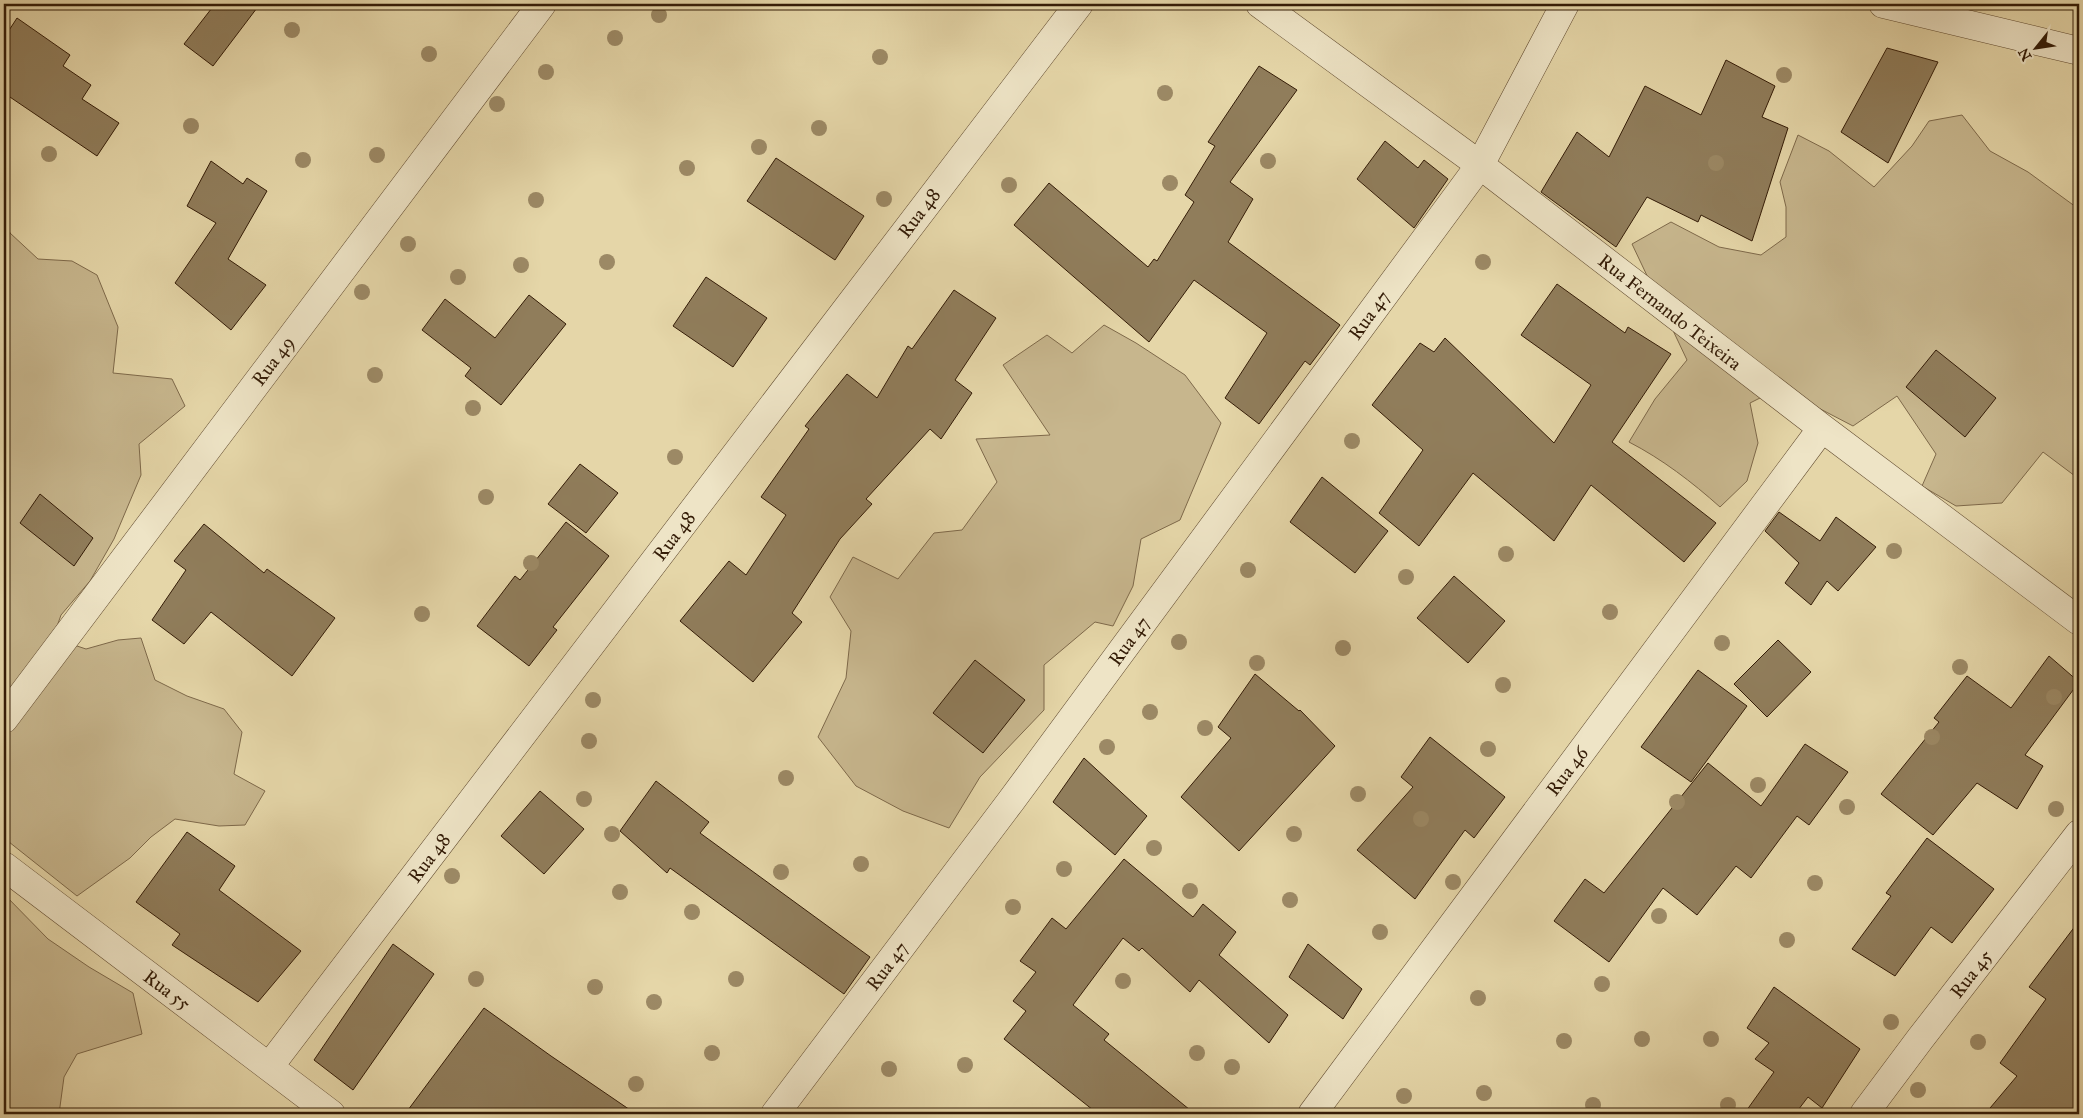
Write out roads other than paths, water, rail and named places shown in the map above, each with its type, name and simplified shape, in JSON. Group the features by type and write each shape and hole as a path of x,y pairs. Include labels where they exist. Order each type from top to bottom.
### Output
{"street":[{"name":"Rua 49","path":"4,719 542,4"},
{"name":"Rua 48","path":"269,1067 1079,4"},
{"name":"Rua Fernando Teixeira","path":"1260,4 1480,165 1822,428 2079,621"},
{"name":"Rua 47","path":"775,1114 1011,801 1480,165 1565,4"},
{"path":"1883,4 2079,51"},
{"name":"Rua 46","path":"1312,1114 1822,428"},
{"name":"Rua 45","path":"1864,1114 1920,1038 2079,834"},
{"name":"Rua 55","path":"4,866 331,1114"}]}
